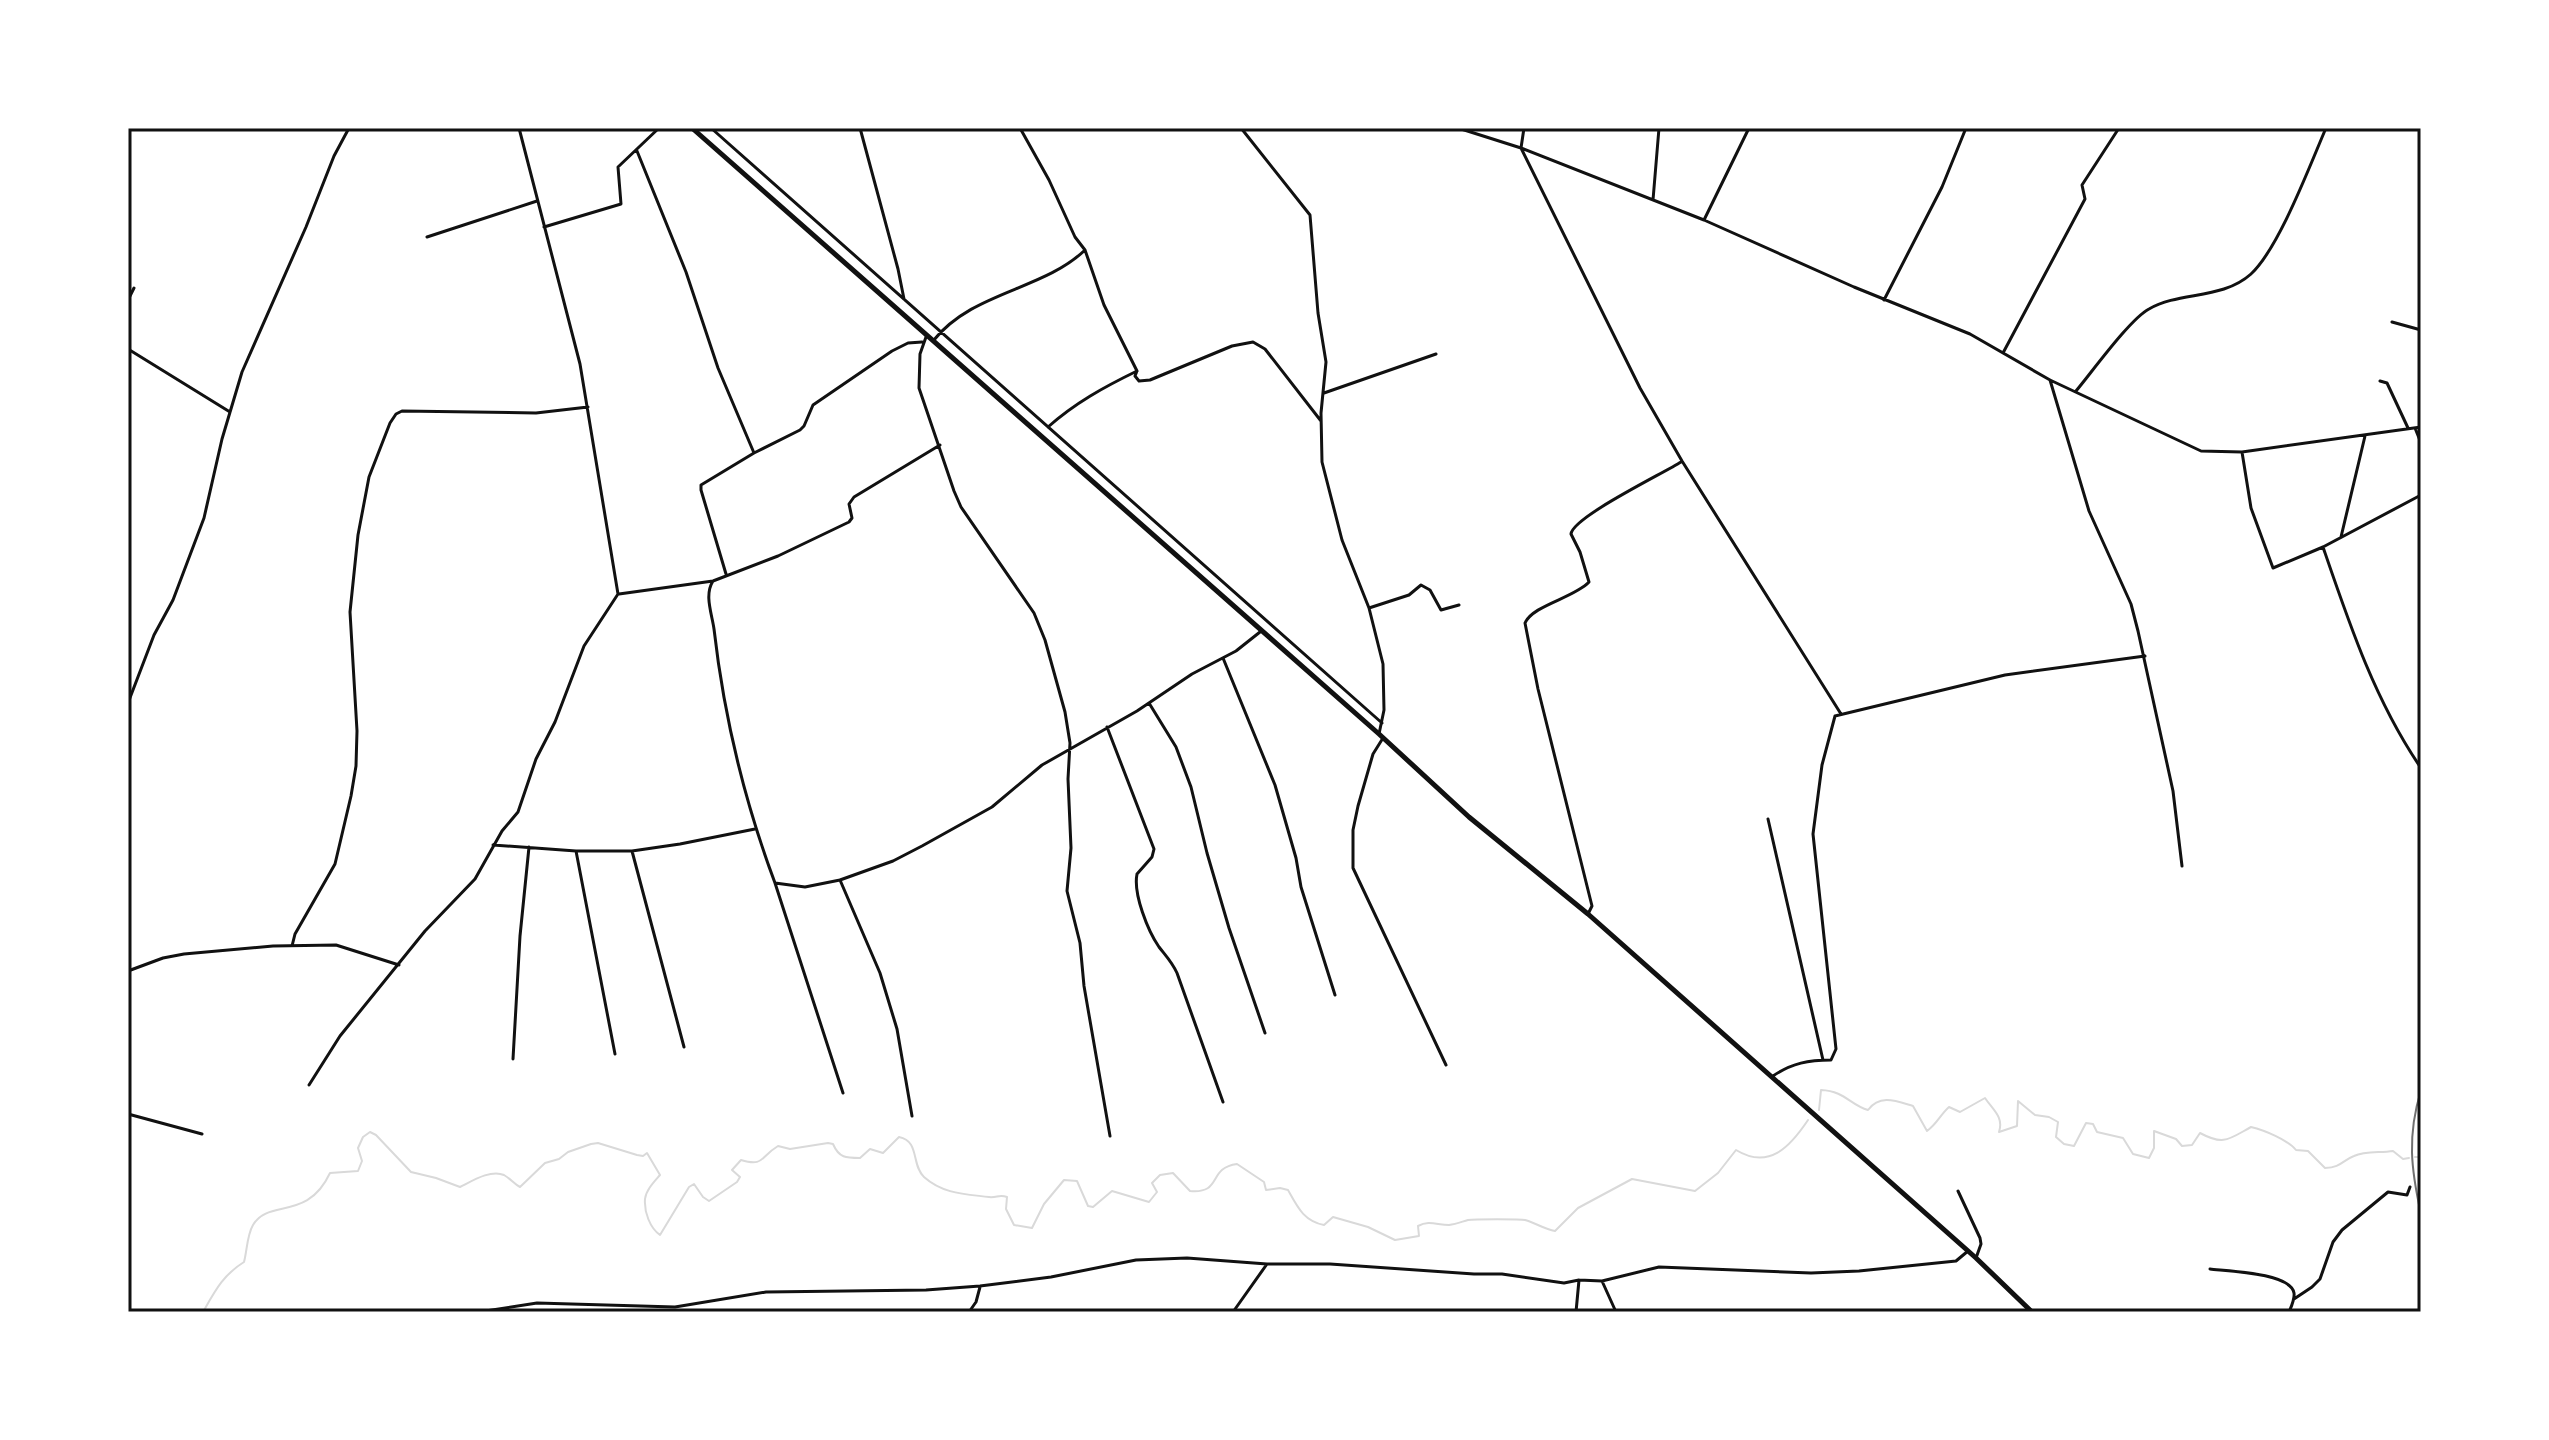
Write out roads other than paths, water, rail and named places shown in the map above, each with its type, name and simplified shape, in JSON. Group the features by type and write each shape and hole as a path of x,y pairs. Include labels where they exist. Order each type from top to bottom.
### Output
{"highway":[{"path":"692,128 1469,817 1588,914 1976,1258 2032,1312"}],"street":[{"path":"128,703 154,635 173,600 204,518 230,412 253,344 274,303 334,156 349,128"},
{"path":"309,1085 340,1036 425,931 475,879 493,845 522,803 536,759 555,722 584,646 618,594 575,339 519,128"},
{"path":"544,227 621,204 618,167 659,128"},
{"path":"711,128 1382,723"},
{"path":"860,128 904,299"},
{"path":"1020,128 1049,180 1075,237 1085,250 1104,305 1137,371 1137,379 1146,382 1232,346 1253,342 1265,349 1321,421"},
{"path":"1241,128 1310,215 1318,313 1326,362 1321,421 1322,462 1349,564 1369,608 1384,675 1381,736 1358,806 1353,830 1353,868 1446,1065"},
{"path":"1458,128 1521,148 1704,220 1884,300 1970,334 2050,380 2191,448 2214,453 2242,452 2421,427"},
{"path":"1524,128 1521,148 1640,388 1682,461 1841,714"},
{"path":"1653,200 1659,128"},
{"path":"1704,220 1749,128"},
{"path":"1884,300 1942,187 1966,128"},
{"path":"2003,353 2085,199 2082,185 2119,128"},
{"path":"2075,392 2145,311 2163,302 2198,297 2231,286 2250,274 2268,253 2326,128"},
{"path":"637,151 686,272 718,368 754,453"},
{"path":"427,237 538,201"},
{"path":"933,341 940,331 995,296 1061,270 1085,250"},
{"path":"128,300 134,288"},
{"path":"2392,322 2421,330"},
{"path":"927,335 922,342 919,388 961,507 1018,588 1040,626 1065,712 1071,848 1067,891 1075,915 1110,1136"},
{"path":"726,574 701,485 800,430 813,405 874,363 908,343 922,342"},
{"path":"128,349 230,412"},
{"path":"1324,393 1436,354"},
{"path":"1048,427 1070,407 1137,371"},
{"path":"2050,380 2089,511 2131,604 2173,791 2182,866"},
{"path":"2380,381 2387,383 2408,429"},
{"path":"292,946 295,934 335,864 351,796 357,731 350,612 358,535 369,477 390,423 402,411 536,413 588,407"},
{"path":"2415,428 2421,443"},
{"path":"2341,538 2365,436"},
{"path":"618,594 713,581 778,556 849,522 852,518 849,504 854,497 940,445"},
{"path":"2242,452 2251,508 2273,568 2323,547 2421,495"},
{"path":"1588,914 1592,906 1538,689 1525,623 1531,614 1589,582 1571,534 1574,526 1603,505 1682,461"},
{"path":"2323,547 2355,640 2377,688 2421,768"},
{"path":"713,581 708,596 726,716 756,829 843,1093"},
{"path":"1369,608 1409,595 1421,585 1430,590 1441,610 1459,605"},
{"path":"775,883 805,887 840,880 893,861 992,807 1042,765 1090,739 1262,631"},
{"path":"1770,1078 1793,1064 1833,1059 1836,1049 1813,822 1833,718 2005,675 2145,656"},
{"path":"1222,658 1275,785 1301,887 1335,995"},
{"path":"1149,703 1176,747 1191,787 1226,916 1265,1033"},
{"path":"1107,727 1154,849 1152,857 1137,874 1138,898 1159,947 1172,961 1223,1102"},
{"path":"1768,819 1823,1060"},
{"path":"493,845 576,851 632,851 756,829"},
{"path":"513,1059 529,847"},
{"path":"576,851 615,1054"},
{"path":"632,851 684,1047"},
{"path":"840,880 880,973 897,1029 912,1116"},
{"path":"128,971 184,954 336,945 399,965"},
{"path":"128,1114 202,1134"},
{"path":"2294,1299 2320,1279 2333,1242 2342,1230 2388,1192 2407,1195 2410,1187"},
{"path":"1958,1191 1980,1238 1976,1258"},
{"path":"479,1312 545,1303 619,1304 675,1309 766,1292 926,1290 980,1286 1051,1277 1136,1260 1187,1258 1267,1264 1330,1264 1502,1274 1564,1283 1602,1281 1659,1267 1811,1273 1859,1271 1956,1261 1968,1251"},
{"path":"1233,1312 1267,1264"},
{"path":"2210,1269 2270,1276 2293,1288 2294,1299 2289,1312"},
{"path":"1576,1312 1579,1280"},
{"path":"1602,1281 1616,1312"},
{"path":"969,1312 976,1302 980,1286"},
{"path":"523,1306 523,1312"}],"waterway":[{"path":"1819,1110 1821,1090 1842,1095 1868,1110 1883,1100 1894,1101 1913,1106 1927,1131 1949,1107 1960,1112 1985,1098 1999,1118 1999,1132 2017,1126 2018,1101 2035,1115 2058,1122 2056,1137 2064,1144 2074,1146 2086,1123 2093,1124 2097,1132 2123,1138 2133,1154 2149,1158 2154,1148 2154,1131 2176,1139 2182,1146 2192,1145 2200,1133 2221,1140 2251,1127 2275,1136 2296,1150 2308,1151 2325,1168 2368,1153 2393,1151 2403,1159 2409,1158"},
{"path":"203,1312 225,1278 244,1262 251,1229 260,1217 311,1198 330,1173 358,1171 362,1161 358,1148 363,1137 370,1132 411,1172 460,1187 493,1174 504,1175 520,1187 545,1163 591,1144 598,1143 643,1156 647,1153 660,1175 647,1192 646,1209 651,1224 660,1235 689,1187 694,1184 709,1201 737,1182 740,1177 732,1170 741,1160 758,1162 778,1146 790,1149 828,1143 844,1156 860,1158 870,1149 883,1153 899,1137 910,1143 920,1172 931,1183 963,1194 1007,1197 1006,1209 1014,1225 1032,1228 1044,1204 1064,1180 1077,1181 1088,1206 1093,1207 1112,1191 1149,1202 1157,1192 1152,1183 1160,1175 1173,1173 1190,1191 1200,1191 1207,1189 1222,1170 1237,1164 1264,1182 1266,1190 1288,1190 1311,1220 1324,1225 1333,1217 1368,1227 1395,1240 1419,1236 1418,1226 1422,1224 1449,1225 1472,1220 1525,1220 1555,1231 1578,1208 1632,1179 1695,1191 1718,1173 1736,1150 1759,1158 1778,1153 1794,1139 1808,1120"},
{"path":"2415,1157 2421,1157"}],"railway":[{"path":"2421,1090 2412,1138 2421,1214"}]}
